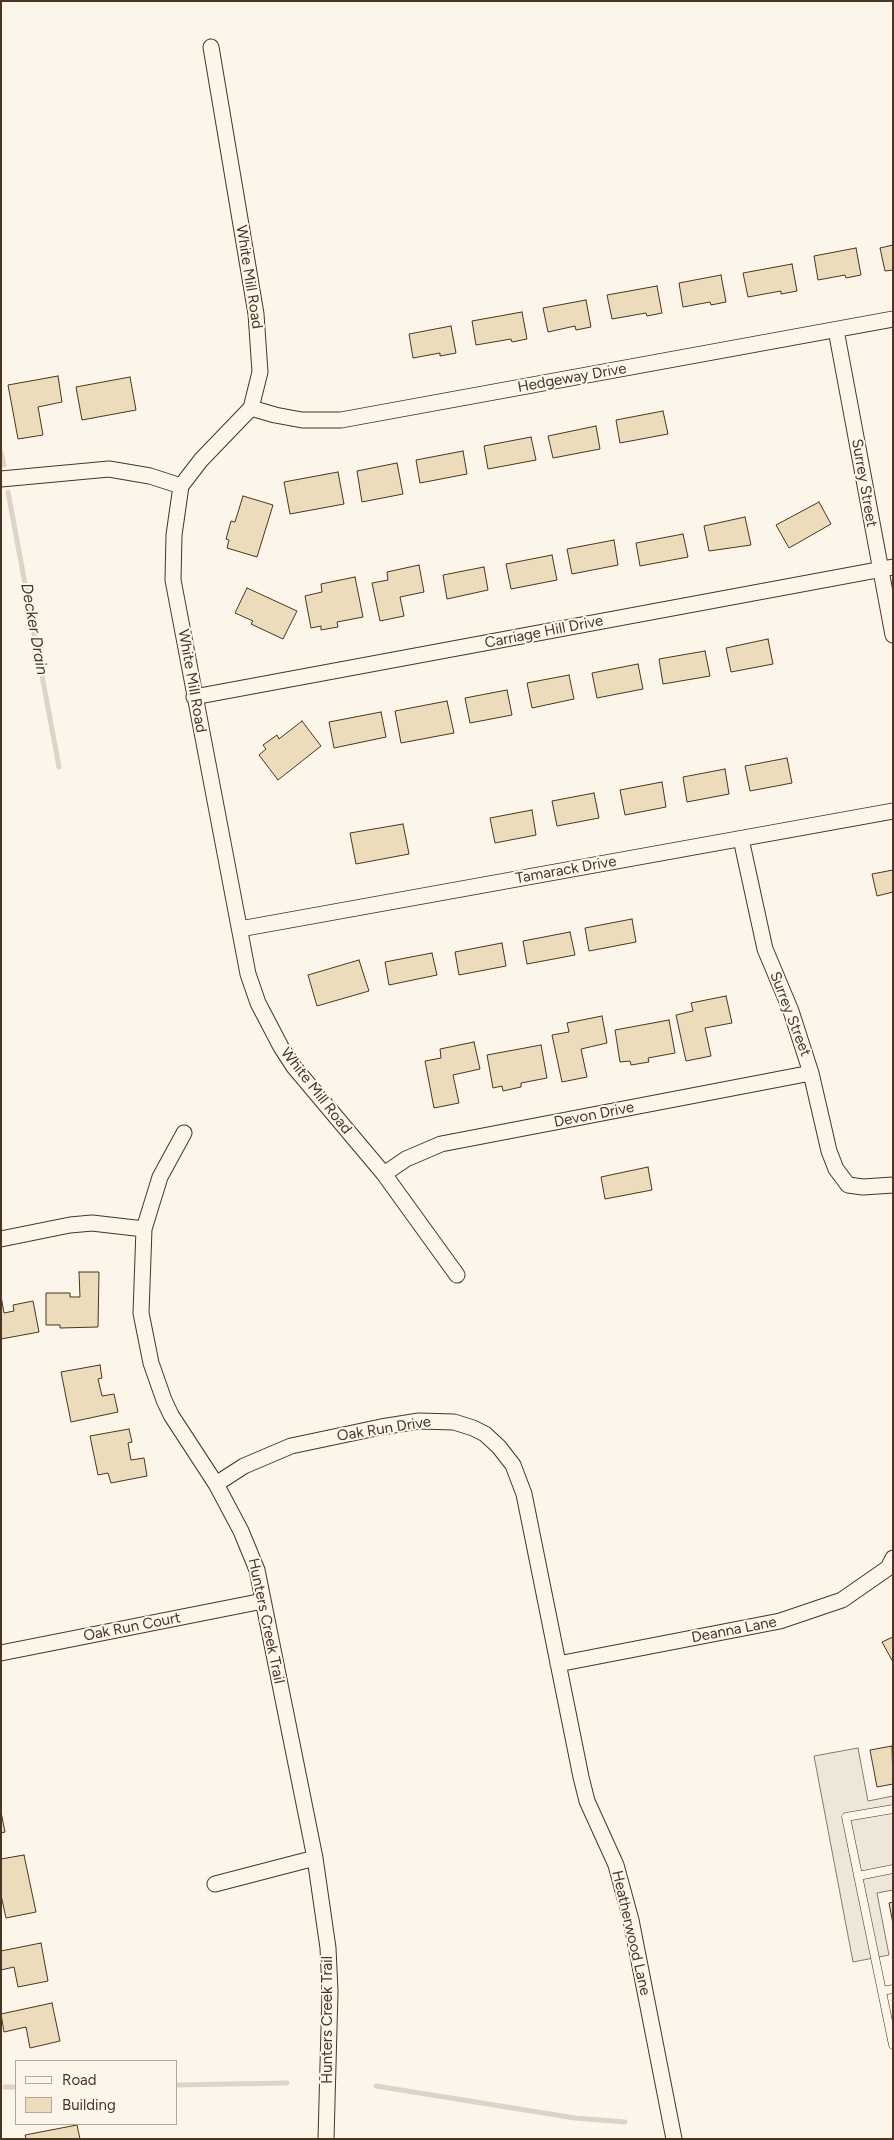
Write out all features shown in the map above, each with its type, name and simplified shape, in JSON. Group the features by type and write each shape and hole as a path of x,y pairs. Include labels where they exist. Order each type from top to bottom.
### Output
{"street":[{"name":"White Mill Road","path":"211,47 254,305 260,354 258,385 251,408 201,460 181,486 174,535 173,580 248,974 258,1003 280,1047 308,1086 384,1174 458,1275"},
{"name":"Hedgeway Drive","path":"251,408 302,420 341,420 893,319"},
{"name":"Surrey Street","path":"836,330 886,568 893,635"},
{"path":"1,479 109,469 150,476 181,486"},
{"name":"Carriage Hill Drive","path":"194,697 886,568"},
{"name":"Tamarack Drive","path":"240,929 893,810"},
{"name":"Surrey Street","path":"742,839 765,949 791,1011 811,1073 836,1169 848,1185 863,1187 893,1185"},
{"name":"Devon Drive","path":"384,1174 406,1158 441,1144 811,1073"},
{"name":"Hunters Creek Trail","path":"184,1133 160,1177 144,1229 141,1313 151,1363 171,1415 216,1484 250,1550 257,1570 315,1858 328,1948 330,1991 326,2139"},
{"path":"1,1238 70,1225 92,1223 144,1229"},
{"name":"Oak Run Drive","path":"216,1484 244,1466 291,1446 419,1421 454,1422 485,1434 501,1449 517,1474 524,1494 531,1526"},
{"name":"Heatherwood Lane","path":"531,1526 558,1664 588,1801 616,1865 631,1920 674,2139"},
{"name":"Deanna Lane","path":"558,1664 780,1621 842,1600 888,1568 893,1558"},
{"name":"Oak Run Court","path":"1,1653 263,1601"},
{"path":"215,1884 315,1858"}],"lane":[{"path":"893,1809 846,1817 893,2045"},
{"path":"858,1876 893,1869"},
{"path":"882,1991 893,1989"}],"shaded area":[{"path":"858,1748 868,1801 893,1796 893,1890 877,1893 889,1955 853,1962 814,1756"}],"building":[{"path":"893,245 893,270 885,271 880,248"},
{"path":"856,248 861,275 846,278 845,275 818,280 814,256"},
{"path":"792,264 797,291 781,294 781,291 748,297 743,273"},
{"path":"721,275 726,302 711,305 710,302 683,307 679,283"},
{"path":"657,286 662,313 647,316 646,313 612,319 607,295"},
{"path":"586,300 591,327 576,330 575,326 548,332 543,308"},
{"path":"522,312 527,339 512,342 511,339 476,345 472,321"},
{"path":"451,326 456,353 440,356 440,353 413,358 409,334"},
{"path":"58,376 62,402 38,407 43,435 18,439 8,385"},
{"path":"130,377 136,410 82,420 76,387"},
{"path":"663,411 668,434 620,443 616,420"},
{"path":"596,426 600,449 553,458 548,436"},
{"path":"531,437 536,460 488,469 484,446"},
{"path":"463,451 467,474 420,483 416,460"},
{"path":"397,463 403,494 362,502 357,471"},
{"path":"338,472 344,504 290,514 284,482"},
{"path":"243,496 273,505 257,557 227,548 229,540 226,539 231,521 235,522"},
{"path":"819,502 831,524 789,548 776,525"},
{"path":"745,517 751,545 709,551 704,526"},
{"path":"683,534 688,557 640,566 636,543"},
{"path":"614,540 618,565 572,574 567,549"},
{"path":"552,555 557,580 511,589 506,564"},
{"path":"419,565 424,592 400,597 404,616 380,621 372,583 388,580 387,572"},
{"path":"484,567 488,590 447,599 443,575"},
{"path":"355,577 363,617 337,622 338,627 321,630 321,626 311,628 305,596 322,592 321,584"},
{"path":"247,588 297,611 283,639 251,624 253,621 235,613"},
{"path":"768,639 773,664 731,672 726,648"},
{"path":"705,651 710,676 663,684 659,659"},
{"path":"638,664 643,689 597,698 592,673"},
{"path":"569,675 574,699 532,708 527,683"},
{"path":"507,690 512,715 470,723 465,698"},
{"path":"447,701 454,733 401,743 395,711"},
{"path":"381,712 386,737 334,748 329,722"},
{"path":"302,721 321,746 278,780 259,755 266,749 263,745 277,735 279,739"},
{"path":"787,758 792,783 750,791 745,766"},
{"path":"725,769 729,794 687,802 683,777"},
{"path":"662,782 666,807 625,815 620,790"},
{"path":"594,793 599,818 557,826 552,801"},
{"path":"532,810 536,835 495,843 490,818"},
{"path":"403,824 409,854 356,864 350,833"},
{"path":"893,870 893,892 877,896 872,874"},
{"path":"632,919 636,942 589,951 585,928"},
{"path":"570,932 575,955 527,964 523,941"},
{"path":"502,943 506,966 459,975 455,952"},
{"path":"432,953 437,975 389,985 385,962"},
{"path":"359,960 369,991 317,1006 308,975"},
{"path":"726,996 732,1023 705,1028 711,1056 686,1061 676,1015 693,1011 691,1003"},
{"path":"602,1016 607,1043 581,1049 587,1077 562,1082 552,1035 569,1032 567,1023"},
{"path":"669,1020 675,1053 648,1058 649,1062 631,1065 630,1061 620,1062 615,1030"},
{"path":"474,1042 480,1069 453,1075 459,1103 434,1108 425,1061 441,1058 440,1049"},
{"path":"541,1045 547,1078 521,1083 521,1087 503,1091 502,1086 493,1088 487,1055"},
{"path":"648,1167 652,1190 605,1199 601,1177"},
{"path":"79,1272 99,1272 98,1327 60,1328 60,1325 46,1325 46,1293 70,1293 70,1297 80,1297"},
{"path":"1,1296 4,1313 14,1311 13,1305 33,1301 39,1332 1,1339"},
{"path":"100,1365 102,1378 98,1379 102,1396 114,1394 118,1412 71,1422 61,1372"},
{"path":"129,1429 132,1442 128,1443 131,1460 144,1458 147,1476 111,1483 108,1473 98,1475 90,1436"},
{"path":"893,1637 893,1662 882,1642"},
{"path":"892,1746 893,1784 877,1787 870,1750"},
{"path":"1,1812 5,1832 1,1833"},
{"path":"24,1855 36,1912 6,1918 1,1895 1,1859"},
{"path":"893,1902 893,1924 889,1903"},
{"path":"41,1943 48,1981 18,1987 14,1967 1,1970 1,1951"},
{"path":"52,2003 60,2041 30,2048 26,2027 4,2032 1,2014"},
{"path":"77,2125 80,2139 26,2139 25,2135"}],"waterway":[{"name":"Decker Drain","path":"1,453 4,465"},
{"name":"Decker Drain","path":"8,492 59,767"},
{"path":"178,2085 287,2083"},
{"path":"376,2086 575,2118 625,2122"},
{"path":"5,2087 15,2087"}]}
